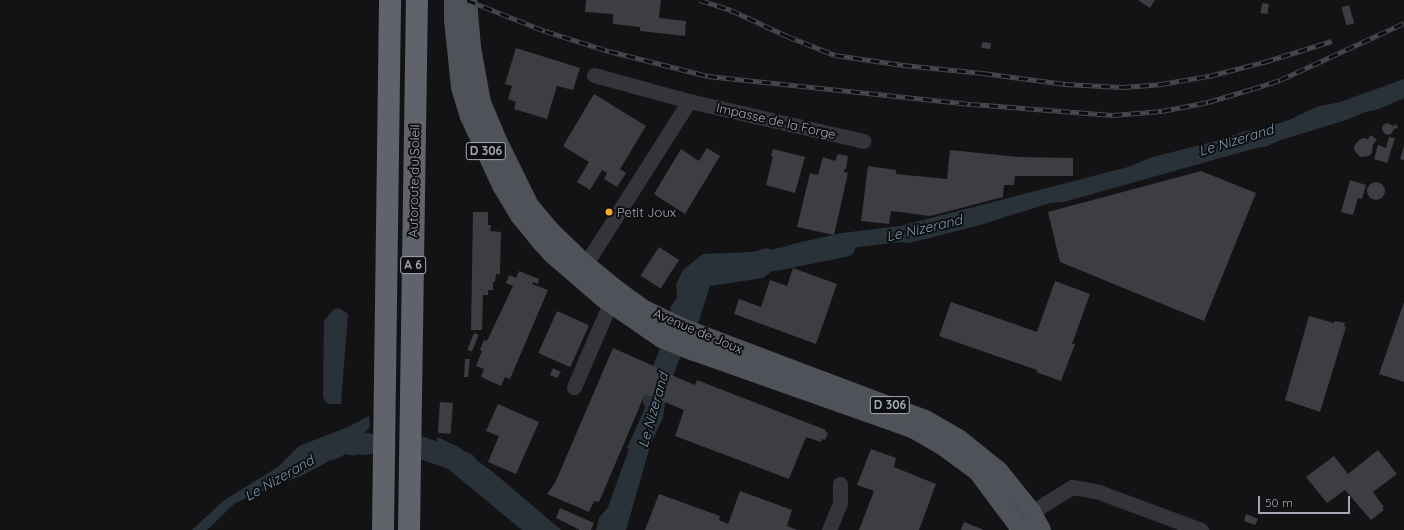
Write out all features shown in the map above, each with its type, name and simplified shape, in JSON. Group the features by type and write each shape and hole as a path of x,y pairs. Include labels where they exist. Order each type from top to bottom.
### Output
{"highway":[{"name":"Autoroute du Soleil","path":"383,530 390,0"},
{"name":"Autoroute du Soleil","path":"409,530 417,0"}],"main road":[{"name":"Avenue de Joux","path":"453,0 453,19 460,87 469,116 502,185 519,216 540,241 581,270 661,338 698,343 925,419 958,438 998,470 1023,521 1041,530"},
{"name":"Avenue de Joux","path":"467,0 471,46 481,102 497,140 529,205 581,270"},
{"name":"Avenue de Joux","path":"613,296 644,308 668,321 698,343"}],"street":[{"name":"Impasse de la Forge","path":"594,75 689,101 863,141"},
{"path":"581,270 689,101"},
{"path":"574,387 613,296"},
{"path":"829,530 840,503 840,484"},
{"path":"1023,521 1072,487 1099,492 1201,530"}],"water":[{"path":"1404,79 1404,98 1379,109 1365,112 1346,120 1281,140 1265,147 1256,148 1064,202 1050,203 980,225 926,239 908,243 901,242 807,253 783,263 763,278 710,286 696,330 673,323 670,307 677,298 676,284 683,270 703,254 753,252 767,248 774,251 785,249 784,247 793,244 842,233 900,226 1128,167 1153,157 1216,141 1246,131 1262,129 1289,120 1316,107 1340,102"},
{"path":"339,308 348,314 341,404 328,404 323,398 324,321 333,310"},
{"path":"650,397 665,403 663,418 651,443 626,530 596,530 599,518 608,507 629,449 627,448"},
{"path":"369,416 370,427 360,437 361,449 354,456 344,453 303,475 234,504 207,530 192,530 223,501 278,467 299,446 348,427"},
{"path":"437,437 457,446 493,472 561,530 522,530 447,468 437,453"}],"building":[{"path":"586,0 661,0 659,18 686,21 685,36 640,31 640,27 613,24 613,14 585,12"},
{"path":"1138,0 1155,0 1150,8"},
{"path":"1262,3 1269,4 1268,14 1261,13"},
{"path":"1349,5 1354,23 1347,25 1341,7"},
{"path":"982,42 991,43 990,49 981,48"},
{"path":"516,48 580,68 573,90 557,86 547,119 514,109 516,102 508,99 512,86 505,84"},
{"path":"594,94 646,126 620,169 626,173 617,187 604,179 607,173 602,170 590,190 577,182 589,162 563,146"},
{"path":"1387,123 1393,126 1396,124 1398,128 1394,129 1391,134 1387,135 1382,129 1383,125"},
{"path":"1371,135 1377,140 1373,144 1372,153 1369,156 1360,157 1355,151 1354,146 1358,141 1363,138 1368,139"},
{"path":"1389,137 1395,138 1387,163 1374,159 1378,145 1386,148"},
{"path":"1404,146 1404,160 1400,159"},
{"path":"707,148 720,156 685,214 654,194 681,149 699,161"},
{"path":"773,149 805,157 795,193 766,185 773,157 771,156"},
{"path":"950,150 1018,157 1073,158 1073,176 1015,176 1014,185 1004,185 1003,197 930,216 891,211 889,224 861,221 868,166 896,170 896,174 947,179"},
{"path":"838,154 848,156 846,169 844,169 844,172 848,173 834,235 797,227 810,173 818,175 823,157 835,161"},
{"path":"1201,171 1256,193 1204,321 1060,262 1048,212"},
{"path":"1350,180 1366,185 1362,199 1358,198 1353,215 1341,212"},
{"path":"1376,182 1382,185 1385,191 1382,197 1376,200 1370,197 1367,191 1370,185"},
{"path":"473,212 488,212 488,225 491,225 490,231 501,232 500,274 496,274 495,282 493,282 493,290 488,290 488,295 483,295 482,330 471,330"},
{"path":"659,247 679,260 661,289 640,276"},
{"path":"793,268 837,284 816,344 734,314 739,299 761,307 770,280 787,286"},
{"path":"519,271 539,279 538,284 533,282 532,284 548,290 510,379 505,377 501,386 481,377 484,369 476,366 482,351 480,350 484,340 487,341 513,286 506,283 509,275 516,278"},
{"path":"1055,281 1090,294 1072,344 1075,344 1061,381 1036,372 1037,370 939,336 951,302 1037,332"},
{"path":"1404,302 1404,382 1379,374"},
{"path":"557,311 589,325 570,367 538,353"},
{"path":"1309,316 1334,323 1335,321 1345,323 1344,326 1346,327 1320,412 1285,400"},
{"path":"474,333 479,335 472,352 467,350"},
{"path":"613,348 695,385 697,380 826,430 825,432 828,433 825,440 822,439 821,442 806,437 789,479 675,436 684,410 645,394 599,502 594,501 589,512 547,494 555,483"},
{"path":"465,359 470,359 468,377 464,377"},
{"path":"553,368 561,372 557,378 550,375"},
{"path":"440,402 453,403 451,434 438,433"},
{"path":"498,404 539,422 516,474 488,462 499,436 486,431"},
{"path":"871,449 896,458 894,467 936,484 919,530 859,530 874,491 857,485"},
{"path":"1378,450 1397,474 1373,492 1384,507 1382,508 1384,510 1371,520 1345,490 1327,503 1306,477 1334,456 1348,474"},
{"path":"740,491 792,510 787,526 797,530 645,530 659,494 720,516 719,520 728,524"},
{"path":"560,508 594,523 591,530 580,530 556,518"},
{"path":"1246,514 1258,519 1255,525 1244,521"},
{"path":"964,522 984,530 961,530"}],"waterway":[{"name":"Le Nizerand","path":"775,260 845,246"},
{"name":"Le Nizerand","path":"654,401 660,379 681,324"},
{"name":"Le Nizerand","path":"332,449 343,443 367,444"},
{"name":"Le Nizerand","path":"419,447 465,463"}],"railway":[{"path":"467,0 545,31 609,51 708,76 971,104 1113,115 1162,111 1208,102 1252,89 1280,80 1404,23"},
{"path":"700,0 731,10 787,36 835,55 903,65 983,73 1065,84 1122,87 1161,84 1209,76 1264,62 1332,41"}],"place":[{"name":"Petit Joux","path":"609,212"}]}
